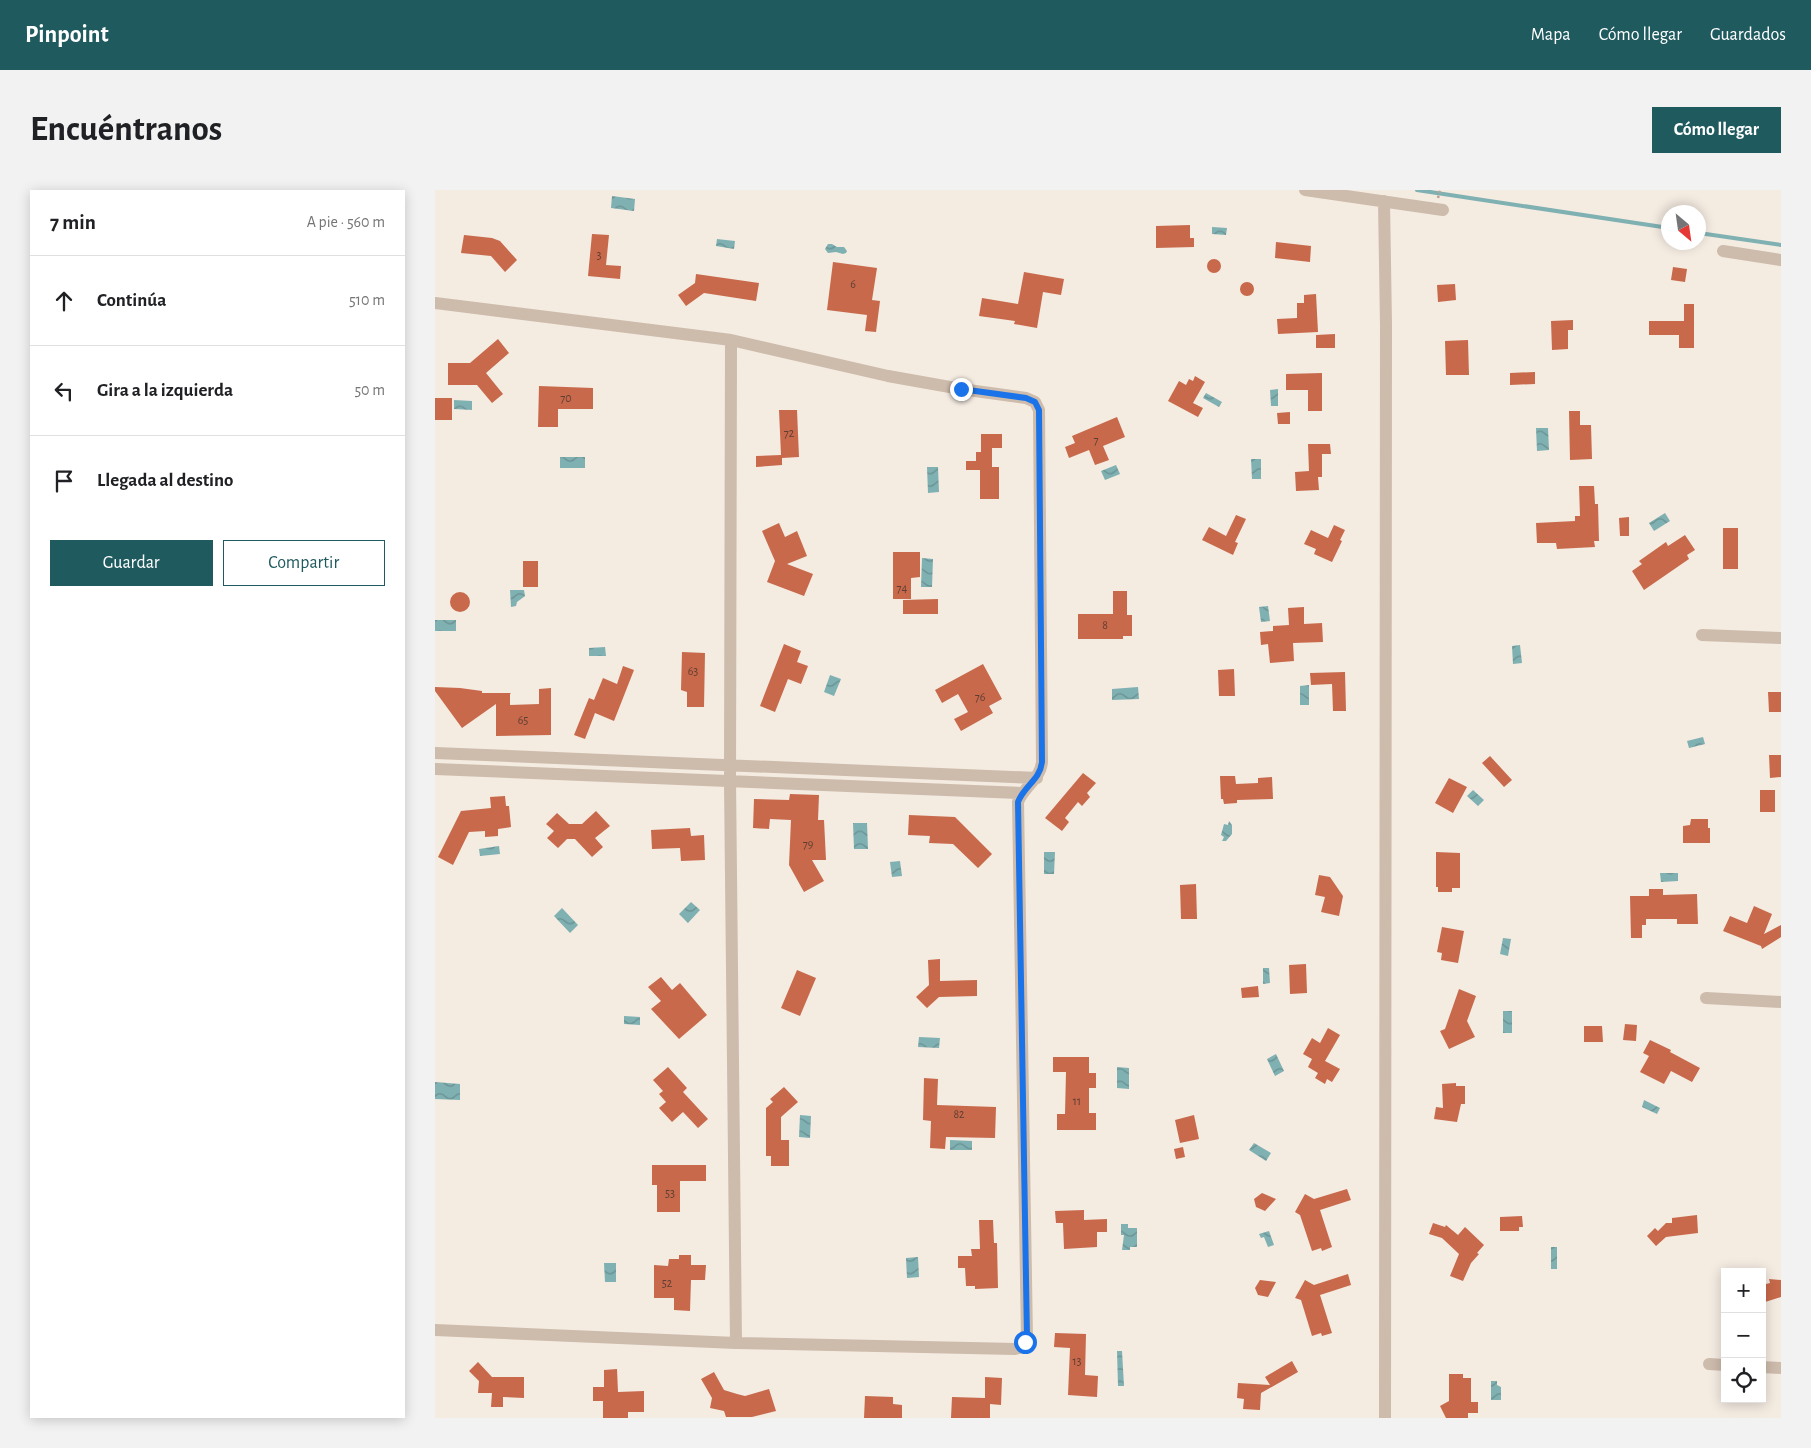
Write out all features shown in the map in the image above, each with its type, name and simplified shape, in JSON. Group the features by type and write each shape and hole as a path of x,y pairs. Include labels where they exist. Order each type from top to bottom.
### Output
{"street":[{"path":"1305,190 1384,201 1441,204"},
{"path":"1384,201 1386,325 1385,1418"},
{"path":"1723,251 1781,260"},
{"path":"435,304 731,340 888,376 1026,398 1035,402 1039,410 1042,762 1037,778 1021,793 1018,802 1027,1328 1023,1347 1015,1349 736,1343 435,1330"},
{"path":"731,340 730,781 736,1343"},
{"path":"1702,635 1781,638"},
{"path":"435,753 1037,778"},
{"path":"435,769 1021,793"},
{"path":"1706,998 1781,1002"},
{"path":"1709,1364 1721,1365"},
{"path":"1766,1367 1781,1368"}],"path":[{"path":"1440,190 1441,204"}],"water":[{"path":"612,196 635,199 634,211 611,208"},
{"path":"1212,227 1227,228 1226,235 1212,234"},
{"path":"717,239 735,241 734,249 716,246"},
{"path":"828,244 844,247 847,251 843,254 836,252 828,253 825,249"},
{"path":"1278,389 1278,406 1271,406 1270,390"},
{"path":"1206,393 1222,402 1219,407 1203,398"},
{"path":"454,400 472,401 472,410 454,409"},
{"path":"1536,428 1548,428 1549,450 1537,451"},
{"path":"560,457 585,457 585,468 560,468"},
{"path":"1251,459 1261,459 1261,479 1252,479"},
{"path":"1116,465 1120,474 1105,480 1101,471"},
{"path":"927,467 938,467 939,492 928,493"},
{"path":"1665,513 1670,521 1654,531 1649,523"},
{"path":"922,558 933,559 932,587 921,587"},
{"path":"510,590 524,590 525,596 517,602 516,606 511,607"},
{"path":"1268,606 1270,621 1261,622 1259,607"},
{"path":"435,620 456,620 456,631 435,631"},
{"path":"1520,645 1522,663 1513,664 1512,646"},
{"path":"605,647 606,656 589,656 589,648"},
{"path":"830,675 841,679 834,696 824,692"},
{"path":"1309,685 1309,705 1300,705 1300,686"},
{"path":"1138,687 1139,699 1112,700 1112,689"},
{"path":"1703,737 1705,744 1689,748 1687,741"},
{"path":"1473,790 1484,800 1478,806 1467,796"},
{"path":"1229,821 1232,825 1232,834 1226,841 1222,841 1224,837 1221,835 1224,824 1228,825"},
{"path":"853,823 867,823 868,849 854,849"},
{"path":"499,846 500,854 480,856 479,849"},
{"path":"1044,852 1055,852 1054,874 1044,874"},
{"path":"900,861 902,876 892,877 890,862"},
{"path":"1660,873 1678,873 1678,881 1661,882"},
{"path":"691,902 700,910 688,923 679,914"},
{"path":"562,908 578,925 570,933 554,916"},
{"path":"1503,938 1511,939 1508,956 1500,954"},
{"path":"1263,968 1269,968 1270,983 1263,984"},
{"path":"1503,1011 1512,1011 1512,1033 1503,1033"},
{"path":"624,1016 640,1017 640,1025 624,1024"},
{"path":"919,1037 940,1038 939,1048 918,1047"},
{"path":"1276,1054 1284,1071 1275,1076 1267,1059"},
{"path":"1117,1067 1129,1068 1129,1089 1117,1088"},
{"path":"435,1082 460,1084 460,1100 435,1099"},
{"path":"1644,1100 1660,1108 1657,1114 1642,1107"},
{"path":"800,1115 811,1116 810,1138 799,1137"},
{"path":"950,1140 972,1141 972,1150 950,1150"},
{"path":"1254,1143 1271,1153 1266,1161 1249,1150"},
{"path":"1121,1224 1128,1224 1128,1228 1137,1228 1137,1247 1130,1247 1130,1250 1122,1250 1124,1235 1121,1235"},
{"path":"1269,1231 1274,1245 1268,1247 1264,1237 1261,1238 1259,1234"},
{"path":"1551,1247 1557,1247 1557,1269 1551,1269"},
{"path":"918,1257 919,1277 907,1278 906,1258"},
{"path":"604,1263 616,1263 616,1282 605,1282"},
{"path":"1117,1351 1122,1351 1124,1386 1118,1386"},
{"path":"1491,1381 1497,1381 1497,1385 1501,1387 1501,1400 1491,1400"}],"building":[{"path":"1190,225 1190,238 1194,238 1194,247 1156,248 1156,226"},
{"path":"592,234 609,235 606,265 621,266 620,279 588,276"},
{"path":"464,235 492,238 500,241 517,260 505,272 491,256 461,253"},
{"path":"1276,242 1311,246 1310,262 1275,258"},
{"path":"1211,259 1217,259 1221,266 1217,273 1211,273 1207,269 1207,263"},
{"path":"833,262 877,268 872,300 880,301 876,332 865,331 867,315 827,310"},
{"path":"1673,267 1687,269 1685,282 1671,280"},
{"path":"1024,272 1064,279 1061,295 1043,292 1037,328 1014,324 1015,321 979,316 982,298 1018,304"},
{"path":"696,274 759,283 756,301 704,293 686,306 678,295 695,283"},
{"path":"1244,282 1250,282 1254,289 1250,296 1244,296 1240,292 1240,286"},
{"path":"1455,284 1456,300 1438,302 1437,285"},
{"path":"1316,294 1318,332 1278,334 1277,319 1297,318 1297,303 1304,303 1304,295"},
{"path":"1684,304 1694,304 1694,348 1679,348 1679,335 1649,335 1649,321 1684,321"},
{"path":"1573,320 1573,330 1568,330 1568,349 1552,350 1551,321"},
{"path":"1335,334 1335,348 1316,348 1316,335"},
{"path":"498,339 509,353 486,373 503,394 492,403 477,385 448,385 448,363 470,363"},
{"path":"1468,340 1469,375 1446,375 1445,341"},
{"path":"1535,372 1535,384 1510,385 1510,373"},
{"path":"1322,373 1322,411 1308,411 1308,390 1286,390 1286,374"},
{"path":"1195,376 1205,382 1193,403 1203,408 1198,417 1168,401 1179,381 1186,385 1189,379 1193,381"},
{"path":"539,386 593,388 593,409 558,409 558,427 538,427"},
{"path":"435,398 452,398 452,420 435,420"},
{"path":"779,410 797,410 799,457 782,458 782,465 756,467 756,456 781,455"},
{"path":"1569,411 1580,411 1580,425 1591,425 1592,459 1570,460"},
{"path":"1290,412 1290,424 1278,424 1277,413"},
{"path":"1117,417 1125,437 1103,446 1109,460 1095,465 1089,450 1069,458 1065,447 1075,443 1072,436"},
{"path":"981,434 1002,434 1002,448 992,448 992,467 999,467 999,499 980,499 980,470 966,470 966,461 976,461 976,452 981,452"},
{"path":"1308,444 1330,444 1331,454 1322,454 1322,477 1318,477 1319,490 1296,491 1295,472 1309,471"},
{"path":"1579,486 1594,486 1595,504 1598,504 1599,541 1594,541 1595,547 1557,549 1556,543 1537,543 1536,523 1575,521 1575,516 1580,516"},
{"path":"1236,515 1246,519 1235,542 1238,543 1233,555 1202,540 1209,527 1226,536"},
{"path":"1629,517 1629,536 1620,536 1619,518"},
{"path":"779,523 785,537 797,531 807,556 787,564 813,574 804,596 767,582 775,561 762,531"},
{"path":"1334,525 1345,530 1332,562 1314,554 1316,549 1304,544 1311,530 1328,538"},
{"path":"1723,528 1738,528 1738,569 1723,569"},
{"path":"1685,535 1695,550 1687,555 1689,559 1644,590 1632,571 1642,564 1639,561 1666,542 1668,546"},
{"path":"893,552 920,552 920,577 911,578 911,599 893,599"},
{"path":"523,561 538,561 538,587 523,587"},
{"path":"1113,591 1127,591 1127,615 1132,615 1132,636 1123,636 1123,639 1078,639 1078,614 1113,614"},
{"path":"460,592 467,595 470,602 467,609 460,612 453,609 450,602 453,595"},
{"path":"938,599 938,614 903,614 903,600"},
{"path":"1304,607 1304,624 1322,623 1323,642 1293,643 1294,661 1270,663 1268,644 1261,645 1260,632 1273,631 1273,626 1289,625 1288,608"},
{"path":"784,644 801,651 797,662 808,666 801,684 788,679 775,712 760,706"},
{"path":"682,652 705,653 704,707 687,707 687,692 681,690"},
{"path":"983,664 1002,699 989,706 993,713 961,731 954,719 968,712 958,694 942,703 935,690"},
{"path":"623,666 634,670 614,721 595,713 585,739 574,735 589,698 594,700 603,678 617,684"},
{"path":"1234,669 1235,696 1219,696 1218,670"},
{"path":"1345,672 1346,711 1333,711 1332,684 1311,685 1310,673"},
{"path":"435,687 460,688 482,691 482,693 511,693 510,705 539,704 539,689 551,688 551,735 496,736 496,704 462,728 435,691"},
{"path":"1768,692 1781,692 1781,712 1769,712"},
{"path":"1769,755 1781,755 1781,777 1770,778"},
{"path":"1490,756 1512,780 1504,787 1482,763"},
{"path":"1083,773 1096,783 1087,793 1090,797 1082,806 1078,802 1065,818 1069,822 1062,831 1045,818"},
{"path":"1220,776 1235,776 1236,784 1258,783 1258,778 1272,777 1273,799 1237,800 1237,803 1224,804 1223,799 1221,799"},
{"path":"1449,778 1467,787 1453,813 1435,803"},
{"path":"1760,790 1775,790 1775,812 1760,812"},
{"path":"790,794 819,795 818,820 824,820 826,860 812,860 824,881 804,892 789,865 791,820 770,819 769,829 753,828 754,799 789,800"},
{"path":"505,796 506,806 509,806 511,827 498,829 498,836 485,837 485,831 469,832 453,865 438,857 461,811 491,808 490,797"},
{"path":"596,811 610,826 595,838 603,847 592,857 575,839 567,839 558,848 547,838 554,831 546,824 557,813 569,824 582,824"},
{"path":"909,815 955,817 992,854 978,868 953,844 929,843 930,836 908,835"},
{"path":"1691,819 1708,819 1710,843 1683,843 1683,826 1690,825"},
{"path":"690,828 691,836 704,835 705,860 681,861 680,848 652,849 651,830"},
{"path":"1436,852 1460,853 1460,888 1452,888 1452,892 1438,892 1438,887 1436,887"},
{"path":"1319,875 1330,877 1343,896 1339,916 1321,912 1325,897 1315,895"},
{"path":"1196,884 1197,919 1181,919 1180,885"},
{"path":"1649,889 1663,889 1663,895 1697,894 1698,924 1677,924 1677,919 1646,919 1646,925 1642,925 1642,938 1631,938 1630,896 1649,896"},
{"path":"1754,906 1772,914 1764,934 1781,925 1781,937 1762,949 1761,946 1723,931 1730,916 1747,923"},
{"path":"1442,927 1464,931 1458,963 1441,960 1442,953 1437,952"},
{"path":"940,959 940,981 977,980 977,996 939,997 927,1008 916,997 929,985 928,960"},
{"path":"1306,964 1307,993 1290,994 1289,965"},
{"path":"797,970 816,978 800,1016 781,1008"},
{"path":"661,977 672,990 680,983 707,1015 679,1039 651,1009 661,1001 648,987"},
{"path":"1258,986 1259,997 1242,998 1241,988"},
{"path":"1459,989 1476,996 1467,1021 1475,1037 1449,1049 1440,1031 1445,1029"},
{"path":"1625,1024 1637,1025 1636,1041 1623,1040"},
{"path":"1584,1026 1602,1026 1603,1042 1584,1042"},
{"path":"1328,1028 1340,1035 1325,1061 1340,1069 1332,1082 1327,1079 1325,1084 1315,1078 1318,1073 1308,1067 1312,1059 1303,1054 1312,1038 1320,1043"},
{"path":"1650,1040 1671,1050 1670,1052 1700,1068 1692,1082 1671,1071 1664,1084 1640,1072 1649,1056 1643,1053"},
{"path":"1053,1057 1089,1057 1089,1073 1096,1073 1096,1088 1089,1088 1089,1113 1096,1113 1096,1130 1057,1130 1057,1114 1065,1114 1066,1072 1053,1072"},
{"path":"668,1067 687,1088 683,1092 708,1119 698,1128 683,1112 672,1122 659,1108 666,1102 659,1094 663,1091 653,1080"},
{"path":"924,1078 938,1079 937,1105 996,1107 995,1138 946,1137 945,1149 930,1148 931,1121 923,1120"},
{"path":"1456,1083 1456,1086 1465,1086 1465,1104 1461,1104 1457,1122 1434,1119 1436,1107 1443,1108 1442,1084"},
{"path":"784,1087 798,1102 781,1117 781,1140 789,1140 789,1166 771,1166 771,1156 766,1156 766,1108 773,1102 770,1099"},
{"path":"1194,1115 1199,1139 1180,1143 1175,1120"},
{"path":"1183,1147 1185,1157 1176,1159 1174,1149"},
{"path":"652,1165 706,1165 706,1181 680,1181 680,1212 657,1212 657,1185 652,1185"},
{"path":"1347,1189 1351,1200 1320,1210 1332,1247 1322,1251 1321,1248 1312,1251 1300,1215 1295,1212 1305,1194 1314,1199"},
{"path":"1262,1193 1276,1199 1265,1211 1256,1207 1254,1199"},
{"path":"1084,1210 1084,1220 1107,1219 1107,1232 1097,1232 1097,1247 1064,1249 1063,1223 1056,1223 1055,1211"},
{"path":"1697,1215 1698,1233 1666,1237 1656,1246 1647,1236 1655,1228 1658,1231 1666,1223 1672,1223 1672,1218"},
{"path":"1522,1216 1523,1227 1519,1227 1519,1231 1500,1231 1500,1217"},
{"path":"979,1220 993,1220 994,1243 997,1243 998,1288 975,1289 975,1286 966,1286 965,1268 958,1268 958,1256 972,1256 971,1249 980,1249"},
{"path":"1433,1223 1445,1227 1446,1225 1458,1235 1465,1227 1484,1245 1471,1263 1463,1281 1450,1276 1459,1254 1442,1238 1429,1234"},
{"path":"679,1255 691,1255 691,1265 706,1265 705,1280 691,1280 690,1311 674,1310 674,1298 654,1298 654,1265 668,1266 669,1259 679,1259"},
{"path":"1348,1274 1351,1285 1320,1295 1332,1333 1322,1336 1321,1333 1312,1336 1301,1300 1295,1298 1305,1280 1314,1285"},
{"path":"1769,1279 1781,1280 1781,1297 1766,1302 1766,1284 1770,1283"},
{"path":"1260,1280 1276,1282 1268,1297 1258,1295 1255,1288"},
{"path":"1055,1333 1086,1334 1085,1375 1098,1376 1097,1397 1068,1395 1070,1348 1054,1347"},
{"path":"1292,1361 1298,1372 1261,1393 1260,1410 1243,1409 1244,1399 1237,1398 1238,1383 1270,1385 1265,1377"},
{"path":"478,1362 492,1377 524,1377 524,1398 503,1397 503,1407 491,1407 492,1393 478,1393 479,1381 469,1371"},
{"path":"617,1369 618,1392 644,1391 644,1412 628,1412 628,1418 603,1418 603,1401 593,1401 593,1387 604,1387 604,1370"},
{"path":"714,1372 724,1390 745,1396 769,1389 776,1411 752,1417 726,1417 724,1411 710,1408 712,1398 701,1379"},
{"path":"1449,1374 1463,1374 1463,1378 1471,1378 1471,1402 1478,1402 1478,1413 1468,1413 1468,1418 1446,1418 1440,1406 1449,1401"},
{"path":"985,1377 1002,1378 1001,1405 990,1404 990,1418 951,1418 952,1397 985,1398"},
{"path":"865,1396 893,1397 893,1404 902,1405 902,1418 864,1418"}],"waterway":[{"path":"1417,190 1661,227"},
{"path":"1706,234 1781,245"}],"route":[{"path":"961,389 1026,398 1035,402 1039,410 1042,762 1037,778 1021,793 1018,802 1027,1338 1025,1342"}]}
